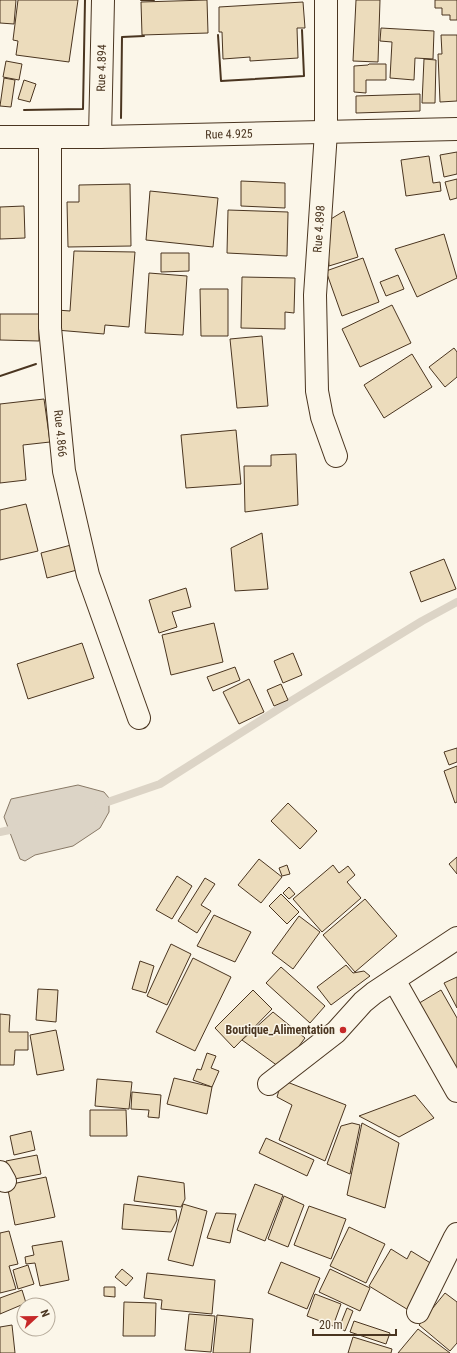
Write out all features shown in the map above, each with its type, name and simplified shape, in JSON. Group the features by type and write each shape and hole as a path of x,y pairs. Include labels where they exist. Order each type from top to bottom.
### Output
{"street":[{"name":"Rue 4.894","path":"100,137 103,0"},
{"name":"Rue 4.898","path":"326,0 326,132 315,295 317,391 322,417 336,456"},
{"name":"Rue 4.925","path":"0,137 100,137 457,129"},
{"name":"Rue 4.866","path":"50,137 50,328 64,471 88,575 139,718"},
{"path":"268,1084 336,1032 363,1002 374,993 457,938"},
{"path":"394,980 457,1090"},
{"path":"418,1312 457,1234"}],"shaded area":[{"path":"78,785 104,792 109,798 109,812 100,828 73,846 35,855 25,861 20,859 4,817 11,799"}],"building":[{"path":"0,0 16,0 14,24 0,23"},
{"path":"18,0 78,0 69,62 16,55 18,41 13,40"},
{"path":"207,0 208,33 142,35 141,2"},
{"path":"356,0 380,0 378,62 353,61"},
{"path":"435,0 457,0 457,20 450,20 450,15 442,15 442,8 435,8"},
{"path":"303,2 305,28 297,28 298,58 250,61 250,57 223,59 222,32 219,32 219,7"},
{"path":"381,28 434,31 433,59 415,58 414,80 390,78 392,42 380,41"},
{"path":"441,35 457,35 457,101 440,102 438,54 442,54"},
{"path":"424,59 436,60 435,103 422,103"},
{"path":"6,61 22,64 19,80 3,77"},
{"path":"386,64 386,80 366,80 366,93 354,92 354,66"},
{"path":"4,78 15,80 11,107 0,106"},
{"path":"24,80 36,84 30,102 18,99"},
{"path":"420,94 420,111 356,113 356,96"},
{"path":"457,152 457,174 444,177 440,155"},
{"path":"429,156 433,183 440,182 441,191 406,196 401,160"},
{"path":"457,179 457,198 450,200 445,182"},
{"path":"241,181 285,183 285,208 241,206"},
{"path":"130,184 131,246 68,247 67,202 79,202 79,185"},
{"path":"150,191 218,198 213,247 146,240"},
{"path":"24,206 25,238 0,239 0,207"},
{"path":"228,210 288,212 287,256 227,253"},
{"path":"344,211 358,257 329,266 326,222"},
{"path":"444,234 457,278 417,297 395,249"},
{"path":"74,251 135,252 129,327 105,325 104,334 56,330 57,310 70,311"},
{"path":"161,253 189,253 189,271 161,272"},
{"path":"363,258 379,302 342,316 326,271"},
{"path":"149,273 187,276 183,335 145,333"},
{"path":"398,275 404,289 386,296 380,282"},
{"path":"242,277 295,278 294,313 285,312 285,329 241,328"},
{"path":"200,289 228,289 228,336 201,336"},
{"path":"392,305 411,343 360,367 342,329"},
{"path":"0,314 39,314 39,341 0,340"},
{"path":"262,336 268,406 237,408 230,339"},
{"path":"454,348 457,352 457,377 445,387 429,367"},
{"path":"412,354 432,387 384,418 364,385"},
{"path":"44,399 50,442 23,445 26,480 0,483 0,404"},
{"path":"236,430 241,484 186,488 181,435"},
{"path":"296,454 298,505 245,512 244,466 271,466 271,455"},
{"path":"26,504 38,551 0,560 0,510"},
{"path":"262,533 268,589 235,591 231,548"},
{"path":"71,545 77,570 47,578 41,553"},
{"path":"444,559 456,589 421,602 410,572"},
{"path":"186,588 191,607 172,612 177,627 159,633 149,600"},
{"path":"214,623 223,662 171,675 162,635"},
{"path":"82,643 94,678 28,699 17,664"},
{"path":"293,653 302,675 283,683 274,661"},
{"path":"235,667 240,680 213,691 207,677"},
{"path":"249,679 264,712 239,724 223,692"},
{"path":"281,684 288,700 274,706 267,690"},
{"path":"457,748 457,762 449,765 444,752"},
{"path":"457,766 457,802 455,803 444,771"},
{"path":"288,803 317,831 300,849 271,821"},
{"path":"457,857 457,874 449,864"},
{"path":"259,859 282,877 261,903 238,885"},
{"path":"287,865 290,874 282,876 279,868"},
{"path":"333,865 339,873 348,866 355,875 347,882 361,898 322,932 293,899"},
{"path":"177,876 192,886 172,919 156,910"},
{"path":"205,878 215,884 201,905 211,911 197,933 178,921"},
{"path":"289,887 295,894 289,899 283,893"},
{"path":"281,894 299,912 287,924 269,906"},
{"path":"365,899 397,936 355,972 323,935"},
{"path":"214,915 251,932 235,962 197,946"},
{"path":"299,916 320,932 293,969 272,953"},
{"path":"171,944 191,954 167,1005 147,996"},
{"path":"193,958 231,977 195,1051 156,1032"},
{"path":"140,961 154,966 146,993 132,989"},
{"path":"346,965 353,973 364,971 370,976 331,1005 317,987"},
{"path":"281,967 325,1006 310,1023 266,983"},
{"path":"457,977 457,1008 444,983"},
{"path":"38,989 58,990 56,1022 36,1020"},
{"path":"253,990 272,1009 234,1048 215,1028"},
{"path":"441,990 457,1018 457,1072 411,1008"},
{"path":"273,1012 305,1038 282,1069 242,1040"},
{"path":"0,1014 10,1015 9,1032 28,1032 28,1050 15,1050 14,1065 0,1065"},
{"path":"56,1030 64,1070 37,1075 30,1035"},
{"path":"207,1053 216,1056 211,1068 219,1071 212,1087 193,1080 197,1069 201,1070"},
{"path":"174,1078 212,1087 207,1114 167,1104"},
{"path":"97,1079 132,1082 129,1109 95,1106"},
{"path":"282,1080 346,1105 325,1161 279,1140 292,1105 277,1097"},
{"path":"132,1092 161,1095 159,1118 148,1117 149,1110 131,1109"},
{"path":"415,1095 434,1118 399,1137 359,1116"},
{"path":"90,1110 126,1110 127,1136 90,1136"},
{"path":"352,1123 360,1125 350,1174 327,1164 341,1126"},
{"path":"362,1123 399,1143 385,1208 347,1195"},
{"path":"31,1131 35,1150 14,1155 10,1136"},
{"path":"266,1138 314,1160 307,1176 259,1153"},
{"path":"37,1155 41,1174 9,1180 6,1161"},
{"path":"138,1176 184,1183 185,1199 181,1207 134,1201"},
{"path":"46,1177 55,1217 15,1225 7,1185"},
{"path":"255,1184 283,1195 265,1241 237,1230"},
{"path":"284,1196 304,1205 288,1247 268,1239"},
{"path":"124,1204 176,1210 177,1220 171,1232 122,1229"},
{"path":"183,1204 207,1211 193,1266 168,1260"},
{"path":"309,1206 346,1219 331,1259 294,1245"},
{"path":"216,1213 236,1214 230,1243 207,1238"},
{"path":"349,1227 385,1244 366,1283 330,1266"},
{"path":"9,1231 18,1264 9,1266 16,1289 0,1293 0,1233"},
{"path":"62,1241 69,1280 40,1286 35,1263 26,1264 25,1257 34,1255 32,1246"},
{"path":"391,1249 407,1259 411,1251 437,1267 410,1311 369,1286"},
{"path":"281,1262 320,1278 307,1309 268,1293"},
{"path":"28,1265 34,1284 18,1289 13,1270"},
{"path":"122,1269 133,1278 126,1286 115,1277"},
{"path":"330,1269 370,1288 360,1311 319,1292"},
{"path":"147,1273 215,1280 212,1314 161,1309 162,1300 144,1298"},
{"path":"104,1287 115,1287 115,1297 104,1296"},
{"path":"22,1290 24,1297 16,1297 16,1307 0,1314 0,1298"},
{"path":"445,1293 457,1302 457,1343 450,1351 419,1325"},
{"path":"315,1294 341,1304 333,1326 307,1316"},
{"path":"124,1302 156,1303 155,1336 123,1336"},
{"path":"347,1308 353,1311 345,1331 339,1328"},
{"path":"189,1314 215,1316 211,1352 185,1350"},
{"path":"217,1315 253,1319 250,1353 213,1353"},
{"path":"354,1321 390,1333 386,1344 350,1332"},
{"path":"12,1325 15,1353 0,1353 0,1327"},
{"path":"418,1329 450,1353 398,1353"},
{"path":"353,1337 392,1349 391,1353 348,1353"}],"waterway":[{"path":"99,805 160,784 288,703 422,621 457,602"},
{"path":"0,832 19,828"}],"wall":[{"path":"24,110 83,109 85,0"},
{"path":"141,0 154,0"},
{"path":"218,35 221,81 304,76 302,30"},
{"path":"121,118 122,37 144,36"},
{"path":"0,376 36,364"}],"place":[{"name":"Boutique_Alimentation","path":"343,1030"}]}
